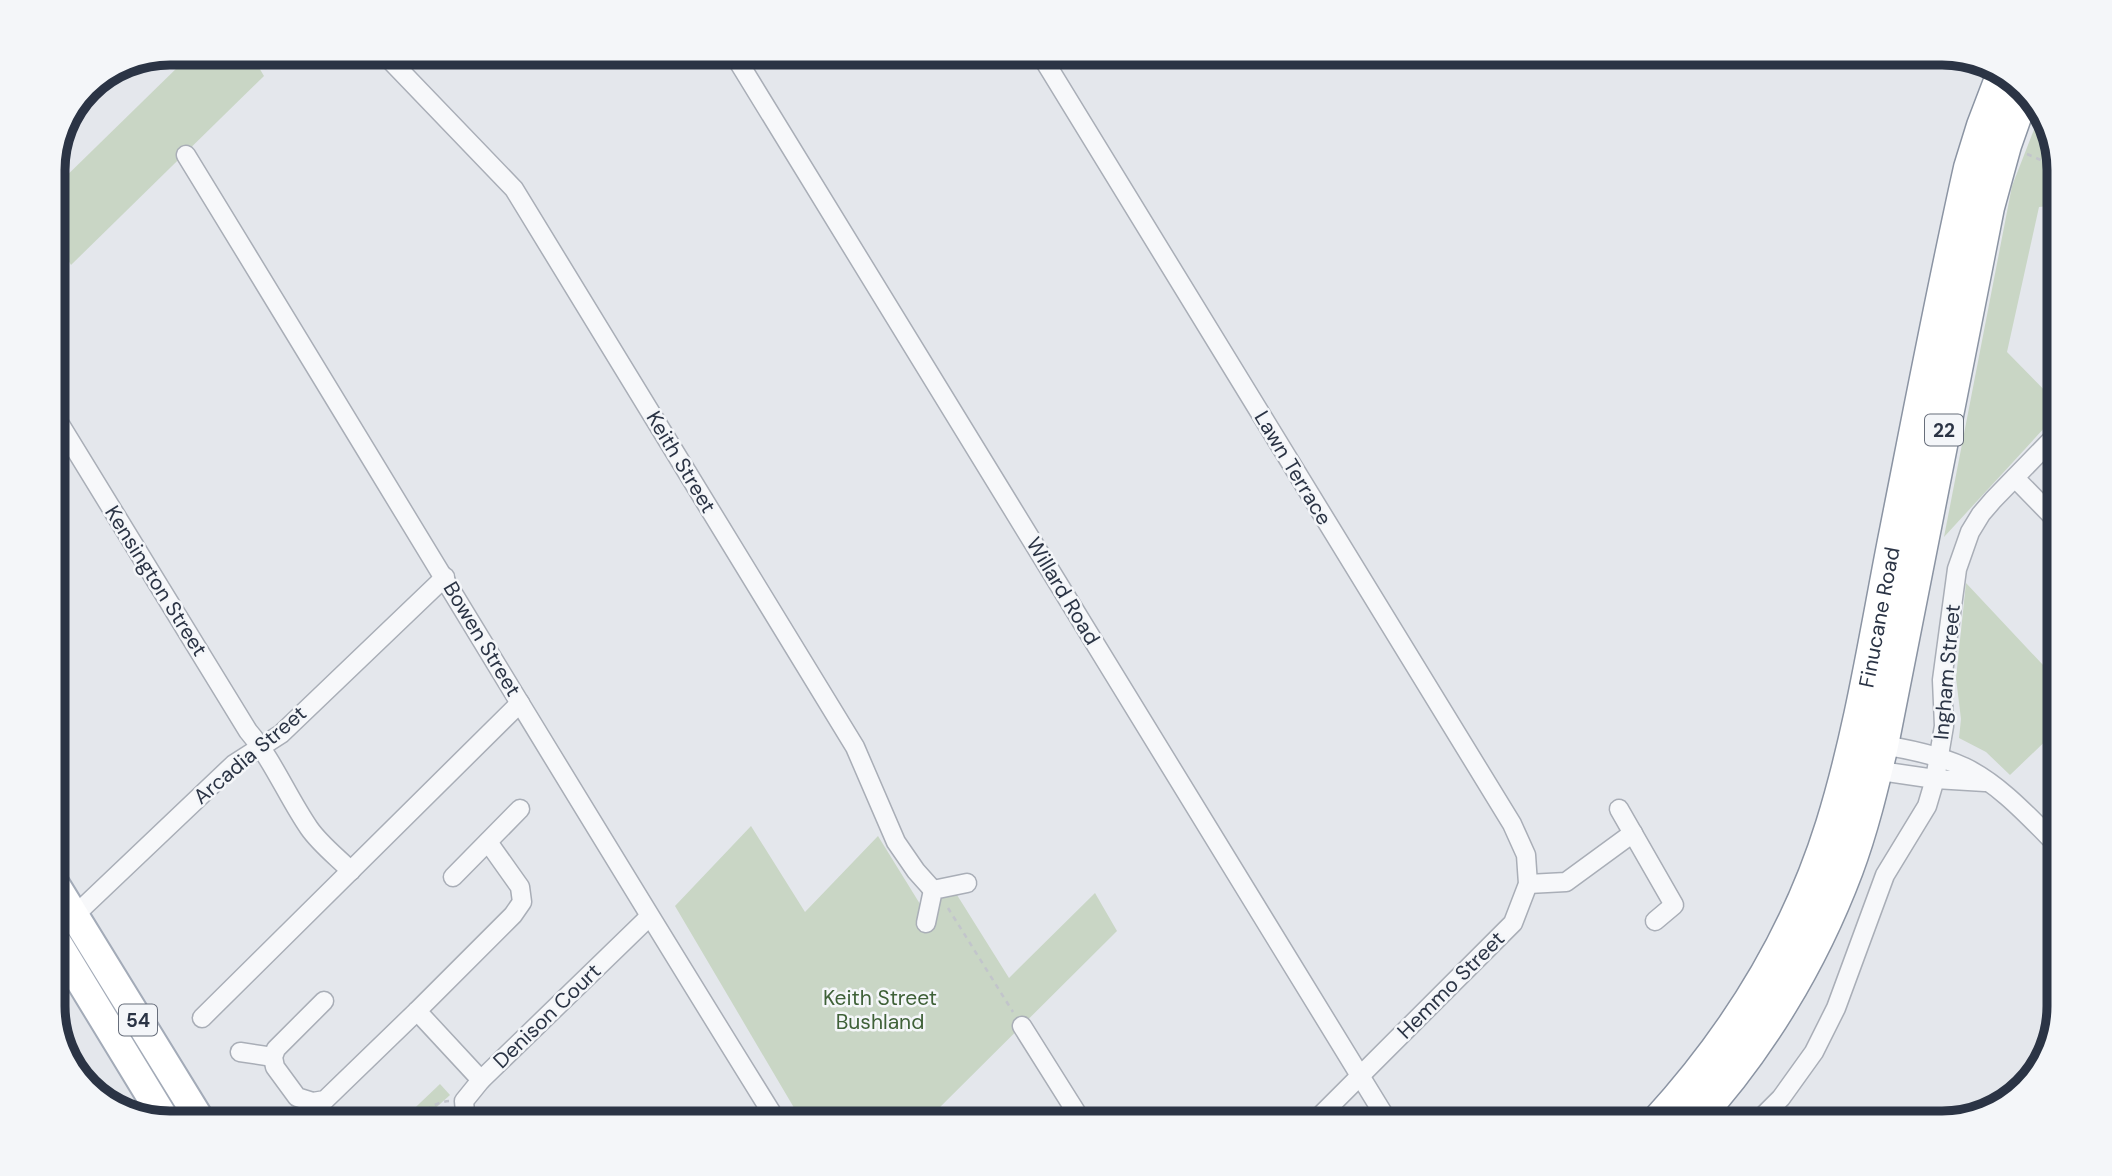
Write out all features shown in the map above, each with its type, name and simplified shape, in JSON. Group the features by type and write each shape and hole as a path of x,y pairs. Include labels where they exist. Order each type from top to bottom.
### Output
{"highway":[{"name":"Finucane Road","path":"1865,756 1966,188 1983,127 2000,82"},
{"name":"Finucane Road","path":"1703,1111 1737,1069 1775,959 1865,756 1988,207 2021,100"},
{"name":"Finucane Road","path":"1667,1111 1698,1075 1756,1018"}],"main road":[{"name":"54","path":"65,926 193,1111"},
{"name":"54","path":"65,956 159,1110"}],"street":[{"name":"Keith Street","path":"395,65 514,189 855,747 896,842 933,890"},
{"name":"Willard Road","path":"740,65 1381,1111"},
{"name":"Lawn Terrace","path":"1047,65 1512,824 1525,855 1528,884"},
{"name":"Bowen Street","path":"186,155 770,1111"},
{"name":"Kensington Street","path":"65,433 311,831 351,871"},
{"name":"Ingham Street","path":"1935,779 1944,726 1942,680 1957,569 1970,532 1981,514 2047,445"},
{"path":"2015,478 2047,511"},
{"name":"Arcadia Street","path":"65,921 234,764 281,734 444,577"},
{"path":"202,1018 520,703"},
{"path":"1865,756 1939,758 1963,767 2011,799 2047,834"},
{"path":"1865,756 1935,779 1985,782"},
{"path":"1768,1111 1814,1052 1836,1008 1881,884 1927,806 1935,779"},
{"path":"453,877 520,809"},
{"path":"1619,809 1675,905 1655,921"},
{"path":"1528,884 1566,882 1633,833"},
{"path":"324,1001 276,1049 273,1057 275,1068 297,1097 313,1102 324,1100 513,915 522,902 520,887 488,842"},
{"path":"926,923 933,890 967,883"},
{"name":"Hemmo Street","path":"1327,1111 1513,923 1528,884"},
{"name":"Denison Court","path":"464,1101 481,1080 649,917"},
{"path":"417,1011 481,1080"},
{"path":"1022,1026 1075,1111"},
{"path":"240,1052 273,1057"},
{"path":"464,1101 465,1111"}],"path":[{"path":"2023,152 2047,163"},
{"path":"933,890 949,909 1022,1026"},
{"path":"426,1111 444,1101 464,1101"}],"green space":[{"path":"180,65 257,65 264,76 71,265 65,255 65,177"},
{"path":"2036,124 2042,136 2047,163 2047,206 2039,207 2007,352 2047,393 2047,425 1944,537 2012,186"},
{"path":"1966,583 2047,669 2047,740 2010,775 1986,752 1959,738 1961,719 1956,678"},
{"name":"Keith Street Bushland","path":"751,826 805,912 878,836 920,904 947,879 1009,978 1095,893 1117,931 936,1111 796,1111 675,906"},
{"path":"440,1084 450,1095 432,1111 412,1111"}]}
